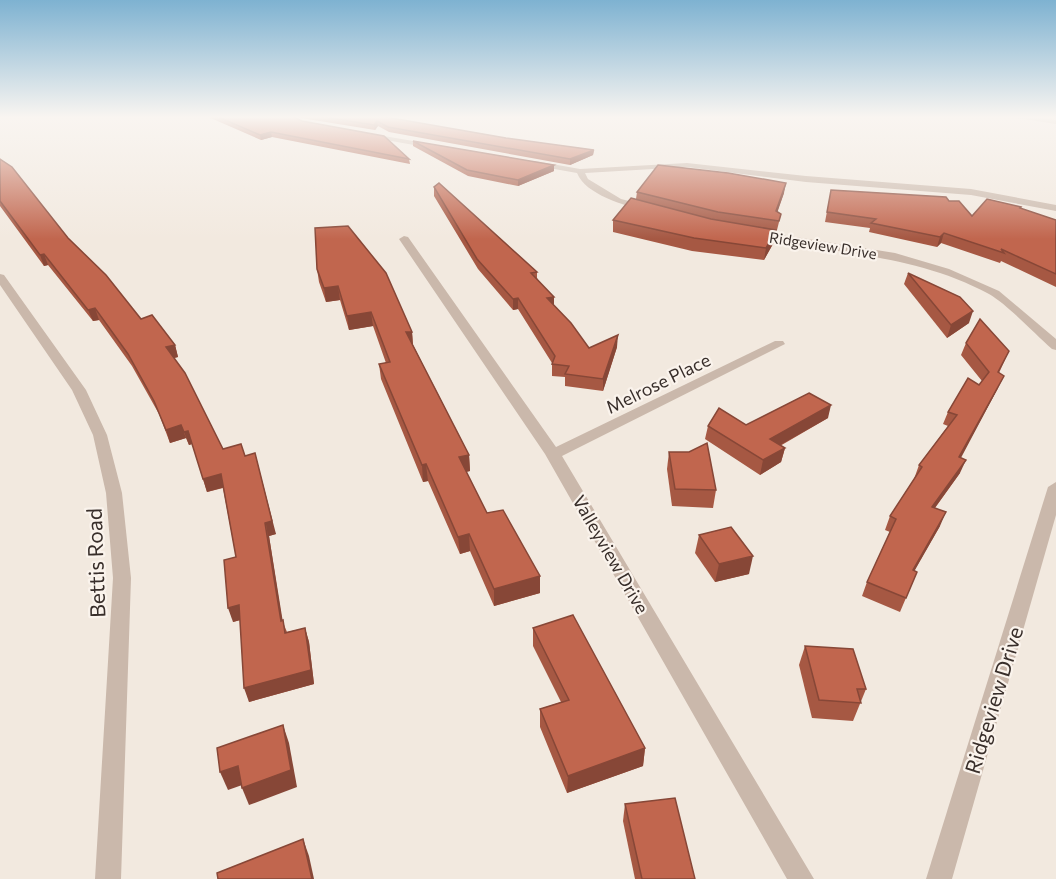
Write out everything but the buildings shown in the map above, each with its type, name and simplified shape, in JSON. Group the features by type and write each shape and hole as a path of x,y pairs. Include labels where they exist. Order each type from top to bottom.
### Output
{"street":[{"path":"522,161 580,171 687,165 971,192 1056,208"},
{"path":"580,171 584,180 618,201 653,210"},
{"name":"Ridgeview Drive","path":"745,232 896,256 945,271 995,293 1056,345"},
{"name":"Valleyview Drive","path":"404,239 553,454 801,879"},
{"name":"Bettis Road","path":"0,277 79,390 100,435 114,493 122,578 108,879"},
{"name":"Melrose Place","path":"553,454 778,344"},
{"name":"Ridgeview Drive","path":"939,879 1056,487"}]}
